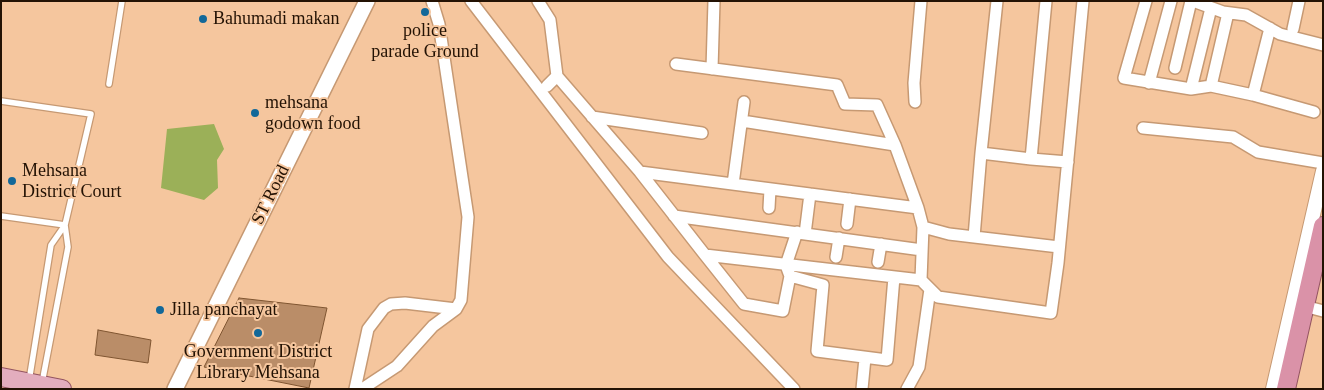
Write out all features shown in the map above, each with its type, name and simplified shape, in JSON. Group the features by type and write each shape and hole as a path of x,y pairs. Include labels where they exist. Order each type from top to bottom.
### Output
{"highway":[{"path":"1286,389 1304,306 1320,250 1323,226"}],"main road":[{"name":"ST Road","path":"175,389 367,1"},
{"name":"ST Road","path":"185,389 188,376 374,1"},
{"path":"1,377 62,389"}],"street":[{"path":"362,389 397,366 433,326 456,309 461,300 468,216 439,24 432,1"},
{"path":"471,1 668,257 794,389"},
{"path":"538,1 550,20 556,76 640,172 744,304 783,311 790,276 786,265 801,233 810,194"},
{"path":"712,69 714,1"},
{"path":"915,102 914,83 920,1"},
{"path":"974,237 980,153 997,1"},
{"path":"1030,159 1046,1"},
{"path":"705,255 921,280 938,297 1051,313 1068,162 1083,1"},
{"path":"1146,1 1124,78 1191,88 1211,86 1253,95 1314,112"},
{"path":"1149,83 1171,1"},
{"path":"1175,68 1192,1 1228,13 1246,15 1280,34 1323,45"},
{"path":"1293,30 1299,1"},
{"path":"1191,88 1212,8"},
{"path":"1211,86 1228,13"},
{"path":"1253,95 1270,28"},
{"path":"676,64 837,86 845,104 877,104 895,145 918,208 922,227 921,280"},
{"path":"547,86 556,76"},
{"path":"733,184 744,102"},
{"path":"592,117 702,134"},
{"path":"742,121 895,145"},
{"path":"1142,128 1233,137 1258,152 1323,163"},
{"path":"980,153 1068,162"},
{"path":"1273,389 1323,171"},
{"path":"640,172 918,208"},
{"path":"769,208 770,189"},
{"path":"847,224 850,199"},
{"path":"674,216 922,250"},
{"path":"922,227 949,234 1059,247"},
{"path":"836,257 839,238"},
{"path":"878,262 881,244"},
{"path":"790,276 823,285 817,351 887,360 894,277"},
{"path":"907,389 919,367 930,289"},
{"path":"356,389 368,330 384,308 391,304 405,303 456,309"},
{"path":"1304,306 1323,311"},
{"path":"862,389 865,358"}],"lane":[{"path":"109,84 122,1"},
{"path":"1,101 91,114 65,225 68,247 30,384"},
{"path":"1,216 65,225"},
{"path":"30,384 51,245 65,225"}],"green space":[{"path":"214,124 224,149 217,160 218,188 204,200 161,188 167,129"}],"building":[{"path":"239,298 327,308 309,388 204,367"},
{"path":"98,330 151,340 148,363 95,355"}],"place":[{"name":"police parade Ground","path":"425,12"},
{"name":"Bahumadi makan","path":"203,19"},
{"name":"mehsana godown food","path":"255,113"},
{"name":"Mehsana District Court","path":"12,181"},
{"name":"Jilla panchayat","path":"160,310"},
{"name":"Government District Library Mehsana","path":"258,333"}]}
